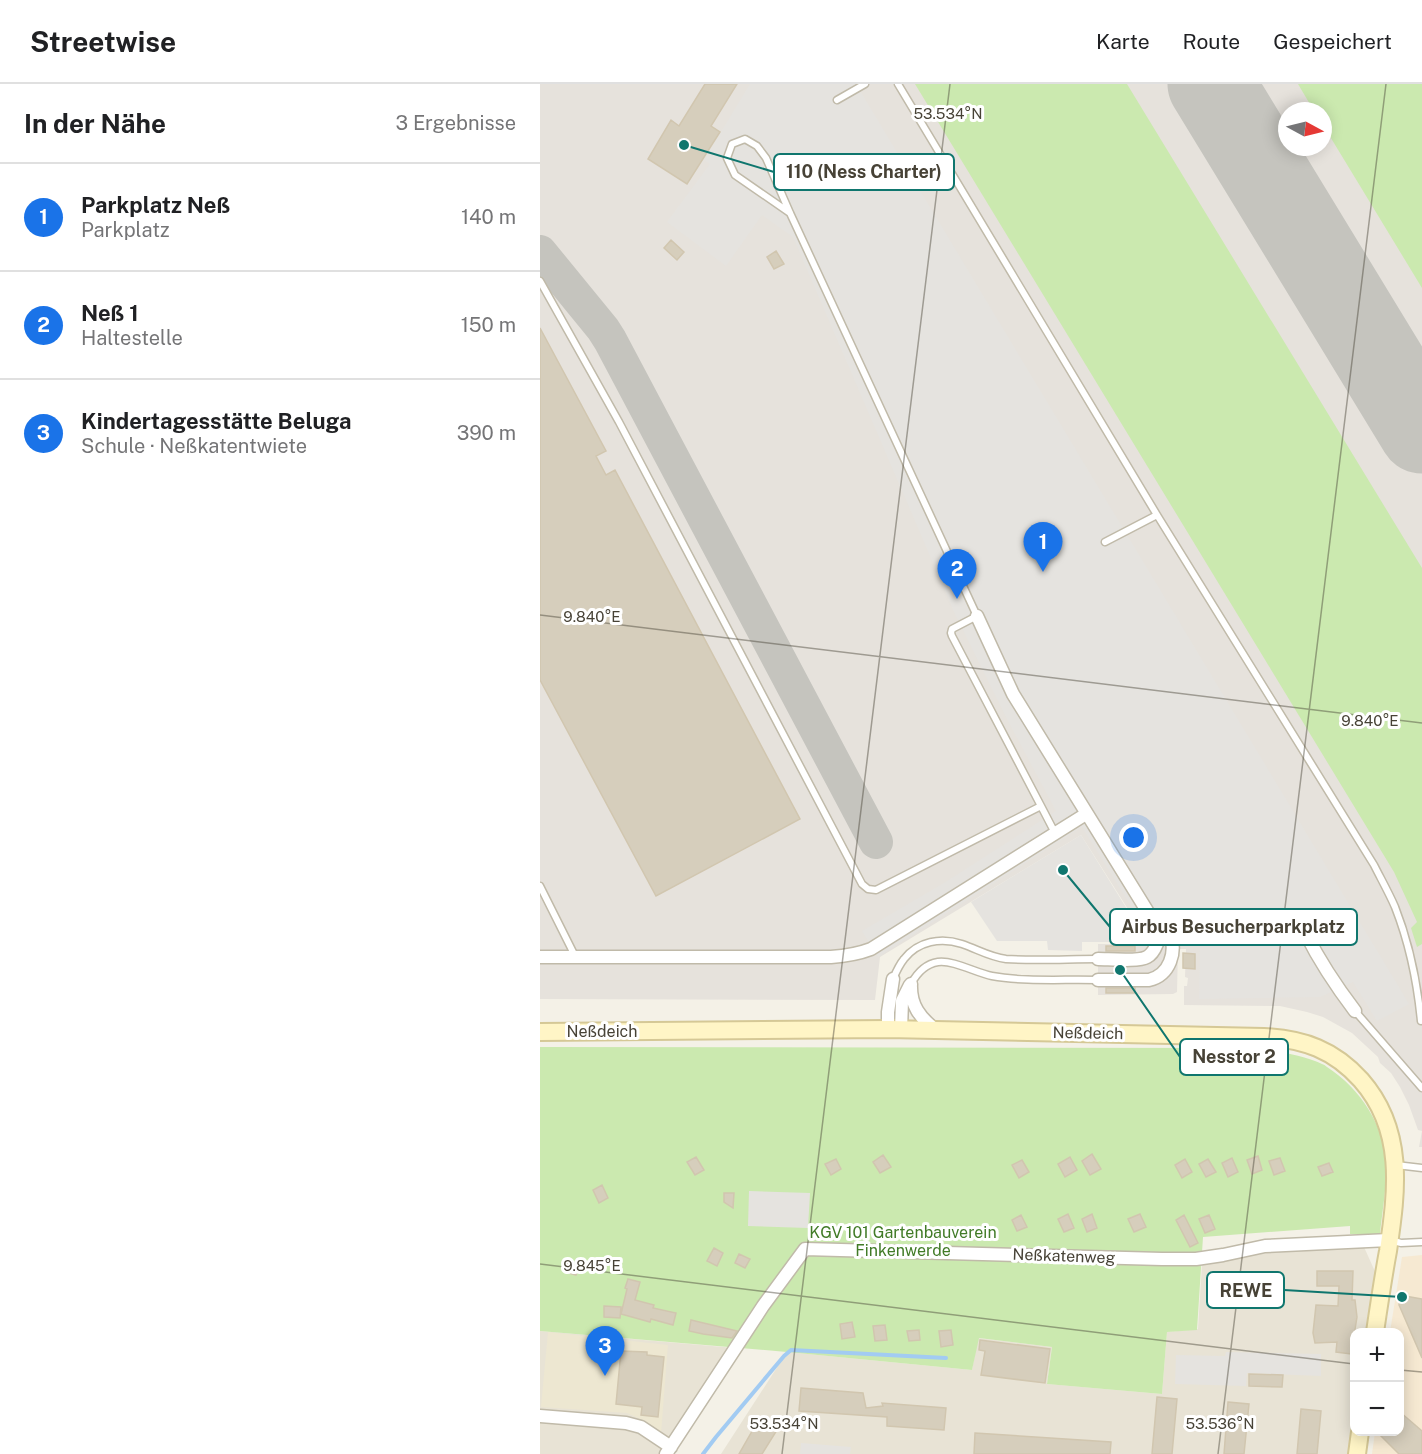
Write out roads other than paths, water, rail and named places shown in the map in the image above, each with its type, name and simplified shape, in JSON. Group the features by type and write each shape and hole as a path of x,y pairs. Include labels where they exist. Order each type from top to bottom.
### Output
{"street":[{"path":"977,616 1013,694 1086,814 1173,948 1166,970 1156,978 1098,980"},
{"path":"540,957 831,957 861,953 871,949 1086,814"},
{"path":"1098,959 1143,958 1153,952 1158,939 1166,934 1306,934 1332,980 1355,1011"},
{"path":"893,979 888,1012 894,1029"},
{"path":"894,1029 902,1001 911,984"},
{"path":"911,984 911,996 917,1012 936,1030"},
{"name":"Neßdeich","path":"540,1032 894,1029 1263,1037 1308,1044 1333,1055 1346,1064 1367,1087 1386,1120 1394,1148 1395,1185 1376,1328"},
{"name":"Neßkatenweg","path":"668,1450 762,1306 805,1249 1196,1259 1265,1246 1389,1240"},
{"path":"540,1416 626,1423 641,1427 668,1450"},
{"path":"1356,1454 1359,1436"}],"lane":[{"path":"837,100 864,84"},
{"path":"898,84 1157,515 1374,865 1394,905 1413,962 1421,1021"},
{"path":"790,213 735,175 727,158 732,144 745,139 757,146 766,158 977,616 952,629 951,635 1055,833"},
{"path":"540,281 619,422 865,887 872,890 880,889 1041,806"},
{"path":"1105,542 1157,515"},
{"path":"540,886 575,956"},
{"path":"893,979 903,959 910,953 924,944 939,941 951,941 1006,959 1098,959"},
{"path":"911,984 922,969 940,962 1005,978 1098,980"},
{"path":"1355,1011 1422,1088"},
{"path":"1395,1165 1422,1168"},
{"path":"1389,1240 1401,1243 1422,1242"}],"waterway":[{"path":"703,1454 791,1350 946,1358"}],"place":[{"name":"110 (Ness Charter)","path":"684,145"},
{"name":"Parkplatz Neß","path":"1043,572"},
{"name":"Neß 1","path":"957,599"},
{"name":"Airbus Besucherparkplatz","path":"1063,870"},
{"name":"Nesstor 2","path":"1120,970"},
{"name":"REWE","path":"1402,1297"},
{"name":"Kindertagesstätte Beluga","path":"605,1376"}],"park label":[{"name":"KGV 101 Gartenbauverein Finkenwerde","path":"903,1241"}]}
